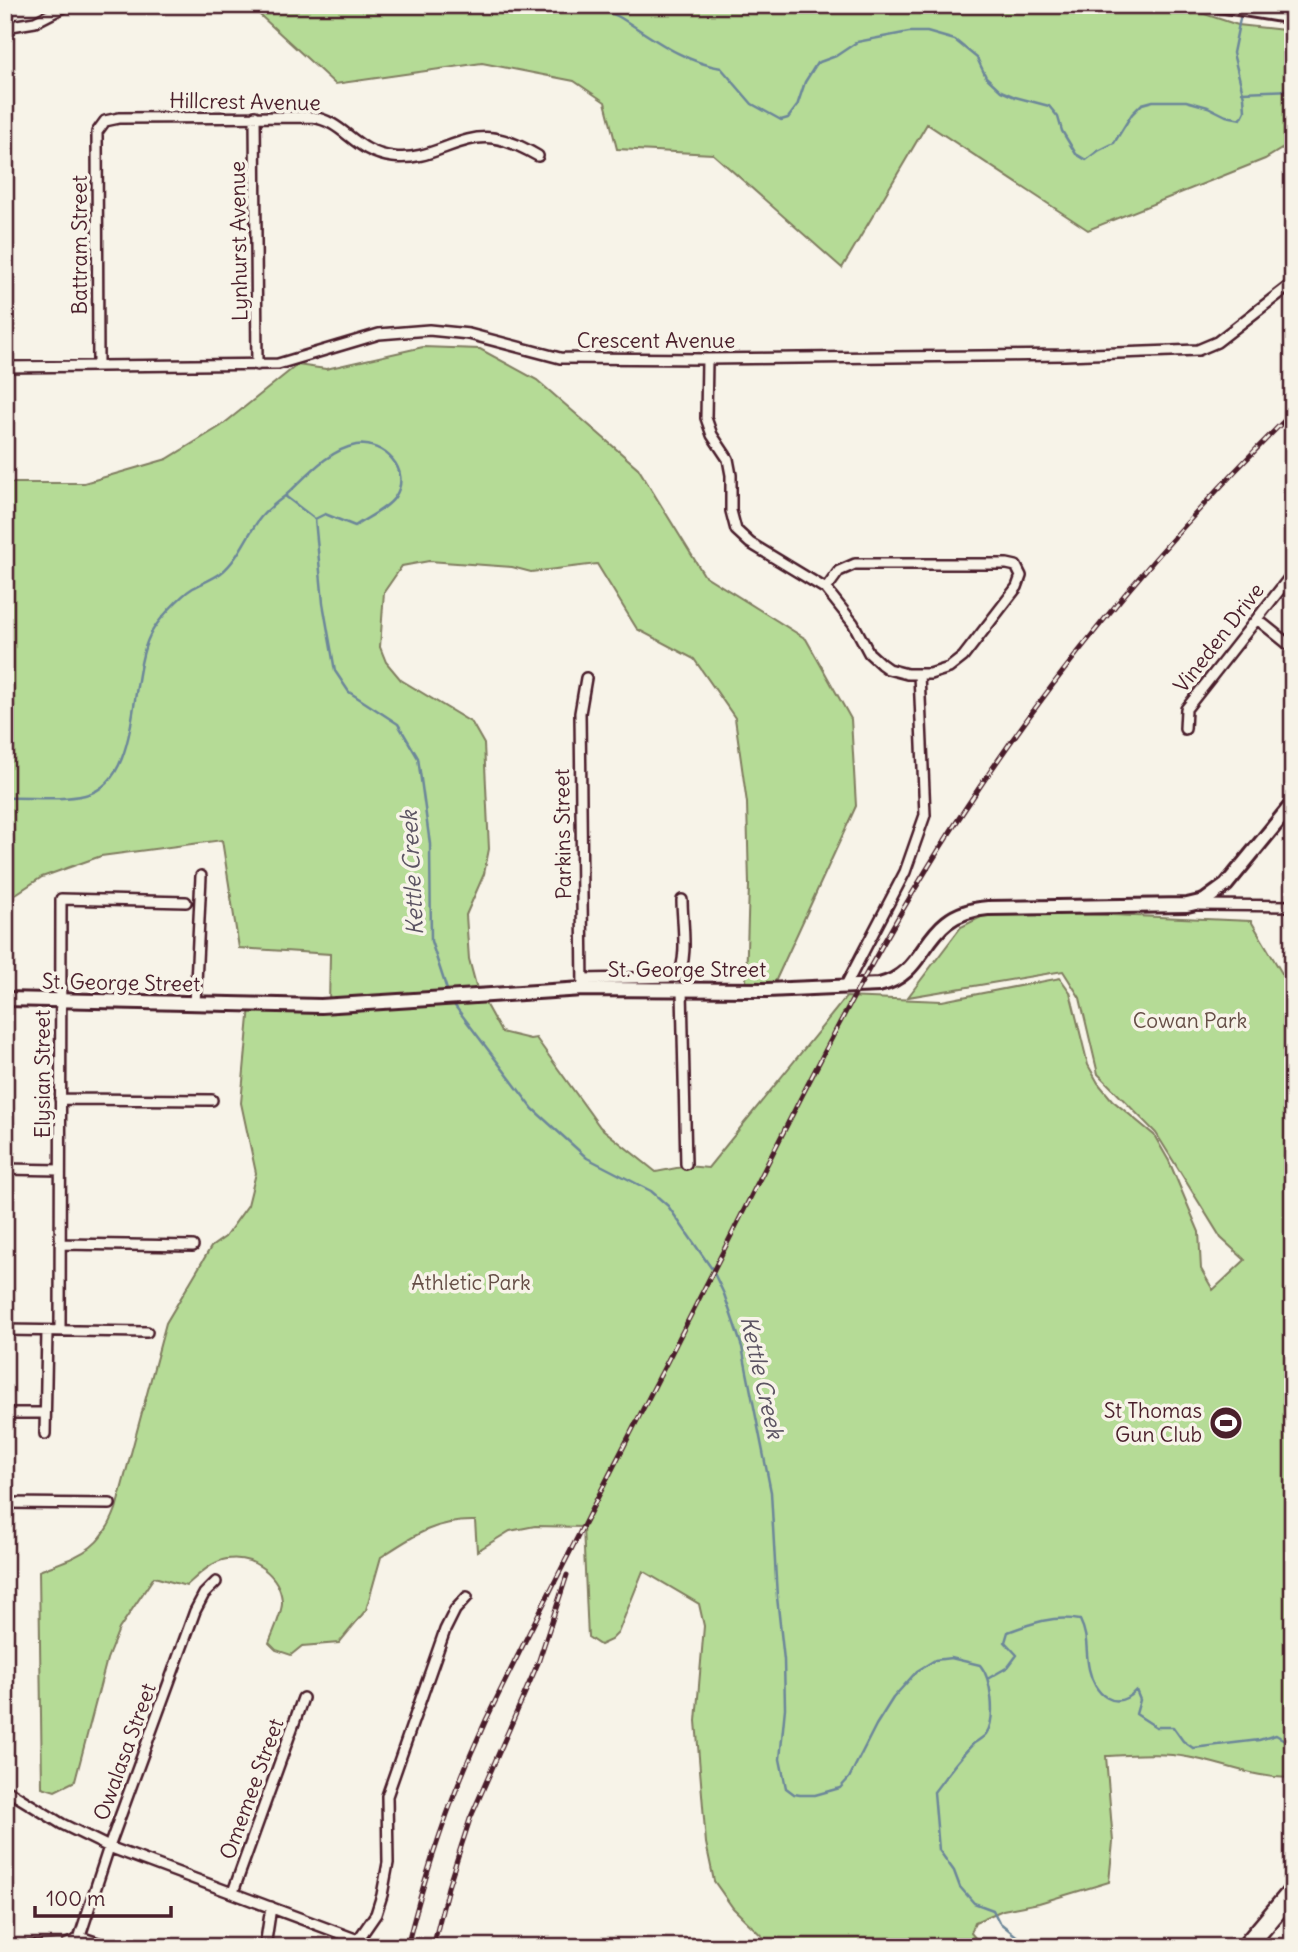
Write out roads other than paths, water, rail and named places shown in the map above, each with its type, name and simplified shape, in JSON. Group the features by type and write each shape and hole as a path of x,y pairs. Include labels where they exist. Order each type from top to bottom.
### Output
{"highway":[{"path":"1250,1942 1293,1891"}],"street":[{"path":"5,27 35,22 68,5"},
{"path":"1219,5 1293,17"},
{"name":"Lynhurst Avenue","path":"255,116 257,365"},
{"name":"Hillcrest Avenue","path":"101,124 114,118 319,118 337,125 362,147 390,157 428,155 463,141 486,138 514,144 538,156"},
{"name":"Battram Street","path":"98,366 97,132 101,124"},
{"name":"Crescent Avenue","path":"5,368 285,363 388,332 429,330 469,334 560,358 707,359 1198,351 1216,342 1293,283"},
{"path":"707,359 706,418 712,435 728,458 731,511 736,530 750,543 826,589 853,623 873,659 897,672 919,674 939,672 956,663 1019,584 1021,576 1016,566 1007,564 855,564 839,570 826,589"},
{"name":"Vineden Drive","path":"1185,729 1186,709 1293,573"},
{"path":"1257,619 1293,648"},
{"path":"845,987 905,872 925,815 919,674"},
{"name":"Parkins Street","path":"583,984 580,713 586,678"},
{"name":"St. George Street","path":"5,999 321,1006 583,984 682,990 879,985 898,978 908,970 941,925 954,915 967,911 988,908 1187,905 1204,901 1226,885 1293,803"},
{"path":"195,1004 201,876"},
{"name":"Elysian Street","path":"60,1331 61,899 186,902"},
{"path":"583,984 677,977 682,969 683,957 682,900"},
{"path":"1187,905 1293,906"},
{"path":"682,990 686,1164"},
{"path":"60,1099 212,1100"},
{"path":"5,1169 60,1170"},
{"path":"61,1244 193,1246"},
{"path":"5,1329 147,1332"},
{"path":"46,1434 47,1331"},
{"path":"5,1413 45,1413"},
{"path":"5,1503 110,1504"},
{"name":"Owalasa Street","path":"79,1943 109,1847 195,1611 204,1594 216,1582"},
{"path":"5,1789 62,1824 109,1847 233,1892 357,1943 376,1914 386,1879 386,1810 390,1782 444,1630 455,1609 467,1597"},
{"name":"Omemee Street","path":"233,1892 303,1699"},
{"path":"265,1947 271,1907"},
{"path":"5,1947 65,1945 93,1940 110,1947"}],"waterway":[{"path":"590,5 617,16 681,55 721,68 752,104 781,120 788,118 797,106 805,82 817,63 836,56 857,42 909,32 927,32 955,40 977,58 986,77 1001,91 1049,106 1058,117 1062,131 1076,154 1086,160 1114,143 1132,114 1142,104 1153,101 1186,101 1241,119 1245,111 1244,97 1233,53 1241,14"},
{"path":"1242,92 1293,90"},
{"name":"Kettle Creek","path":"285,496 318,466 346,448 366,445 392,459 398,468 400,487 387,505 355,526 325,514 315,519"},
{"name":"Kettle Creek","path":"5,798 75,797 103,786 116,771 125,750 143,654 153,629 169,609 188,592 227,567 261,517 285,496 315,519 323,603 335,671 349,692 398,724 418,758 430,844 431,941 448,993"},
{"name":"Kettle Creek","path":"452,1002 533,1109 587,1158 651,1191 668,1206 712,1269 724,1294 742,1347 771,1492 777,1597 784,1660 785,1708 780,1759 786,1788 800,1795 815,1795 840,1788 849,1778 893,1698 917,1671 935,1660 951,1658 980,1665 987,1679 991,1698 991,1718 985,1735 962,1756 934,1792 939,1850 954,1871 960,1887 974,1903 993,1910 999,1922 1030,1947"},
{"path":"989,1678 1008,1667 1017,1655 1005,1642 1008,1632 1052,1619 1080,1620 1086,1639 1089,1669 1096,1686 1101,1693 1113,1700 1128,1697 1136,1690 1140,1700 1136,1714 1156,1727 1173,1727 1183,1741 1193,1748 1259,1740 1276,1735 1293,1745"}],"railway":[{"path":"407,1947 441,1832 486,1720 797,1106 895,924 967,806 1079,650 1204,504 1293,412"},
{"path":"433,1947 448,1887 470,1819 538,1663 567,1575"}],"place":[{"name":"St Thomas Gun Club","path":"1226,1423"}],"park label":[{"name":"Cowan Park","path":"1190,1021"},
{"name":"Athletic Park","path":"471,1283"}]}
